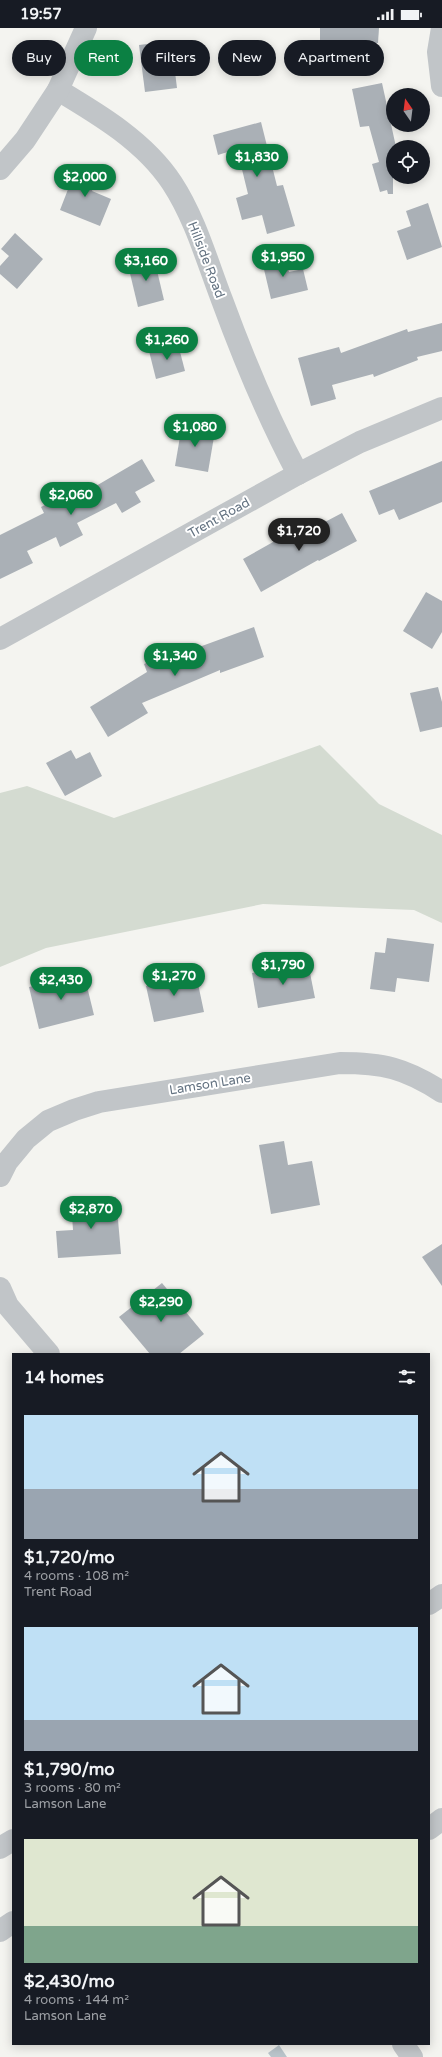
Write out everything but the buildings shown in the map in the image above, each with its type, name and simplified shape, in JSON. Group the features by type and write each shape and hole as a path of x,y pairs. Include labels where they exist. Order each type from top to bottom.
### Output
{"street":[{"path":"0,169 25,140 58,90 86,28"},
{"path":"442,28 438,52 442,86"},
{"name":"Hillside Road","path":"58,90 102,117 145,150 172,183 193,225 260,398 298,474"},
{"name":"Trent Road","path":"0,638 298,474 360,442 442,408"},
{"name":"Lamson Lane","path":"0,1176 7,1162 26,1139 48,1122 100,1102 340,1063 366,1063 394,1067 421,1078 442,1092"},
{"path":"0,1288 8,1306 48,1353"},
{"path":"430,1603 442,1595"},
{"path":"430,1828 442,1819"},
{"path":"0,1848 12,1841"},
{"path":"404,2045 412,2057"}],"shaded area":[{"path":"320,745 379,804 442,835 442,923 414,910 263,904 46,948 0,967 0,793 27,786 114,818"},
{"path":"279,2045 287,2057 271,2057 268,2053"}]}
